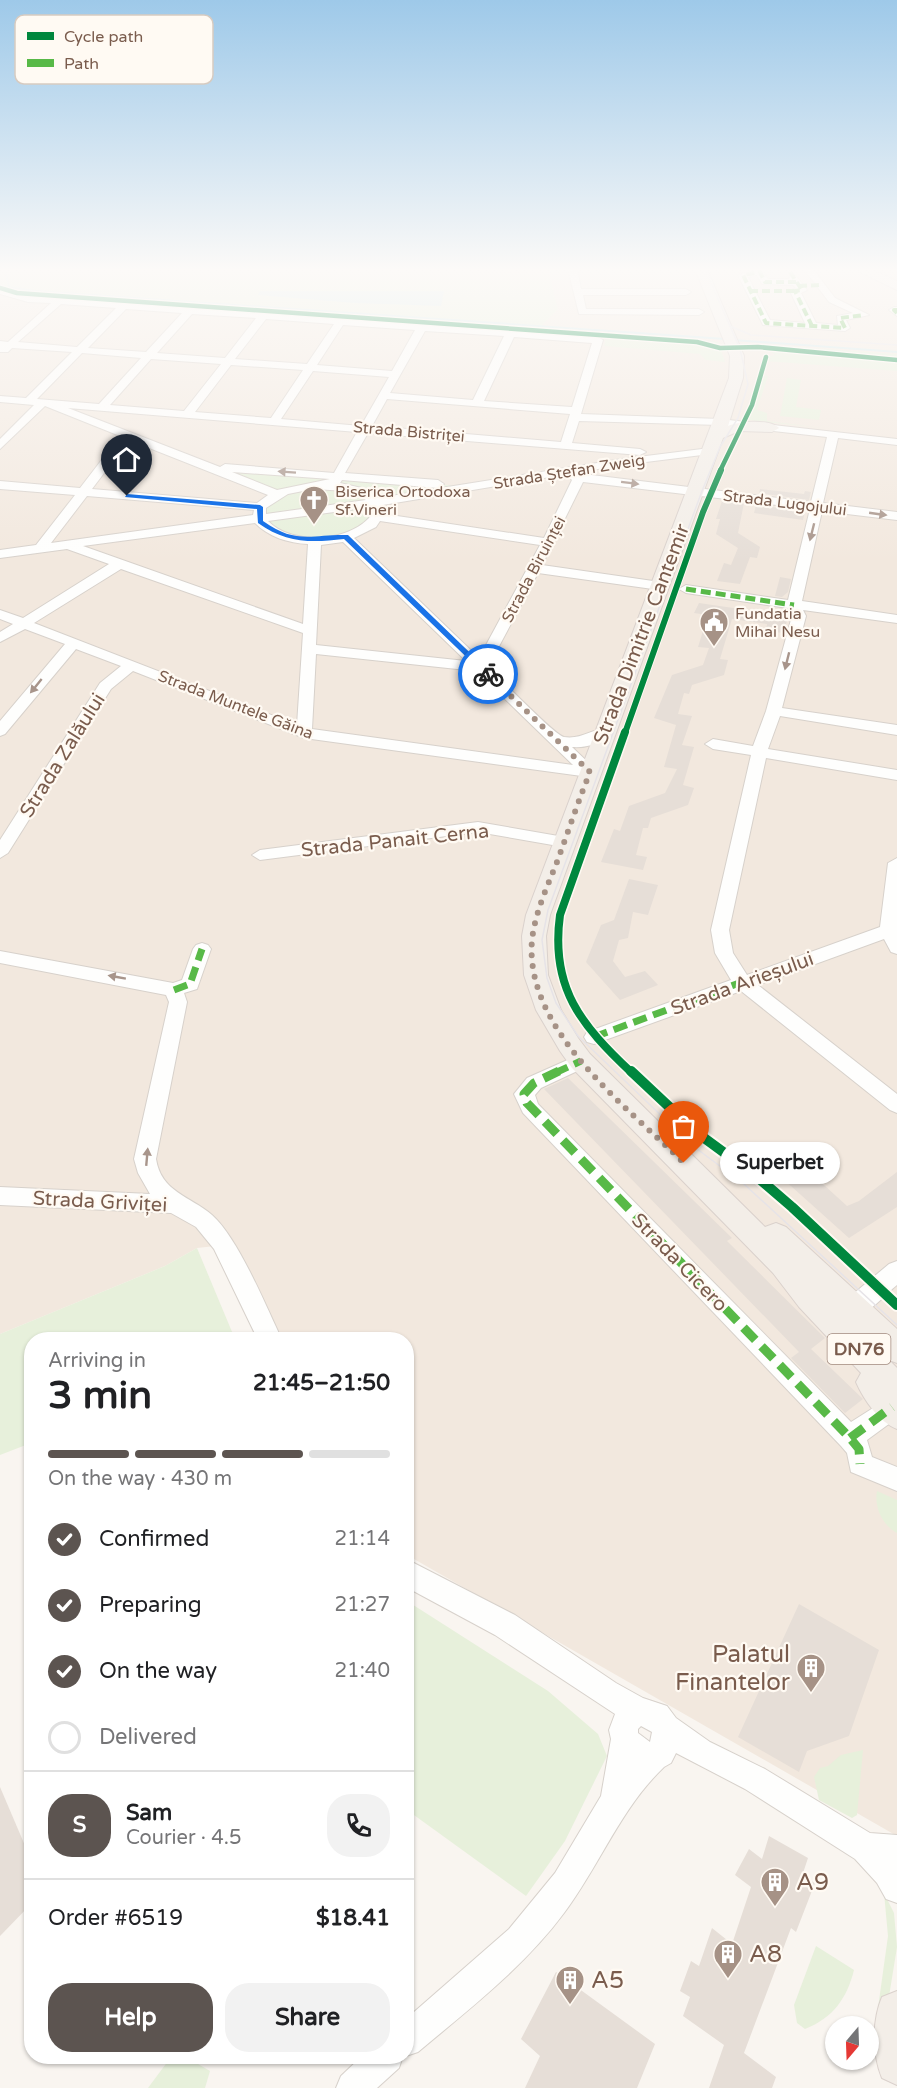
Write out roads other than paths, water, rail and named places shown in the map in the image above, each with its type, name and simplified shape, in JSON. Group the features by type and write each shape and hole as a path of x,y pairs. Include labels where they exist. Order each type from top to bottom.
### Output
{"main road":[{"name":"Strada Dimitrie Cantemir","path":"738,366 716,436 536,921 533,966 540,992 557,1029 581,1061 783,1264 818,1309 870,1360 895,1404"},
{"path":"728,401 734,413 741,420 772,428"},
{"path":"716,436 736,427 772,428"},
{"path":"684,1163 730,1194 897,1349"},
{"path":"723,1203 739,1237 757,1261 895,1404"},
{"name":"Strada Dimitrie Cantemir","path":"783,1264 828,1298 897,1366"},
{"path":"897,2012 897,2063"}],"street":[{"path":"29,401 64,366"},
{"path":"102,407 139,366"},
{"path":"188,413 224,366"},
{"path":"301,366 395,374"},
{"path":"335,481 367,428 399,366"},
{"path":"477,403 495,366"},
{"path":"566,445 590,366"},
{"path":"275,420 309,367"},
{"path":"384,396 477,403 622,421 662,419 716,436"},
{"name":"Strada Bistriței","path":"0,399 275,420 674,455"},
{"path":"0,446 43,402 277,494"},
{"path":"772,428 897,441"},
{"path":"834,434 794,605 799,616 774,711 759,752 720,930 724,953 742,982 897,1104"},
{"path":"39,549 126,436"},
{"name":"Strada Ștefan Zweig","path":"0,554 69,546 259,513 376,502 674,455 716,436"},
{"path":"614,449 622,454 622,462"},
{"path":"599,479 591,473 602,465"},
{"path":"202,466 335,481 471,487"},
{"name":"Strada Lugojului","path":"530,477 599,479 897,516"},
{"name":"Strada Biruinței","path":"481,667 548,542 579,477"},
{"path":"335,481 358,490 376,502 379,513 366,528 345,537 315,540 278,534 267,529 259,513 277,494 335,481"},
{"path":"0,485 82,492 259,513"},
{"path":"377,517 548,542"},
{"path":"345,537 590,772"},
{"path":"304,733 315,540"},
{"path":"69,546 310,631"},
{"path":"0,638 21,622 119,564"},
{"path":"534,568 660,586"},
{"path":"686,589 897,619"},
{"name":"Strada Muntele Găina","path":"0,614 304,733 590,772"},
{"path":"0,731 74,642"},
{"path":"309,649 481,667"},
{"name":"Strada Zalăului","path":"0,854 105,686 132,665"},
{"path":"774,711 897,730"},
{"path":"558,741 583,743 604,733"},
{"path":"713,744 897,775"},
{"name":"Strada Panait Cerna","path":"260,855 478,827 564,842"},
{"path":"897,862 889,930 897,948"},
{"name":"Strada Arieșului","path":"594,1037 889,930"},
{"path":"0,957 174,990 190,984 202,949"},
{"path":"174,990 178,1002 146,1159 146,1172 152,1182 176,1204"},
{"name":"Strada Cicero","path":"581,1061 530,1085 524,1094 527,1103 850,1438"},
{"name":"Strada Griviței","path":"0,1196 176,1204 204,1221 222,1243 266,1332"},
{"path":"854,1307 897,1271"},
{"path":"883,1472 850,1438 895,1404"},
{"path":"414,1576 505,1626 580,1677 629,1727 635,1752 642,1756 660,1745 719,1762 755,1779 866,1848 888,1872 897,1888"},
{"path":"414,2033 537,1922 569,1880 612,1806 660,1745 657,1716 651,1712 629,1727 612,1806"},
{"path":"866,1848 897,1850"},
{"path":"353,2088 378,2064"}],"tram line":[{"path":"744,366 748,384 738,418 720,447 702,491 548,910 542,940 547,978 556,1003 578,1036 693,1146 744,1184 897,1325"}],"place":[{"name":"Biserica Ortodoxa Sf.Vineri","path":"314,526"},
{"name":"Fundatia Mihai Nesu","path":"714,648"},
{"name":"Superbet","path":"684,1163"},
{"name":"Palatul Finantelor","path":"811,1694"},
{"name":"A9","path":"775,1908"},
{"name":"A8","path":"728,1980"},
{"name":"A5","path":"570,2006"}]}
